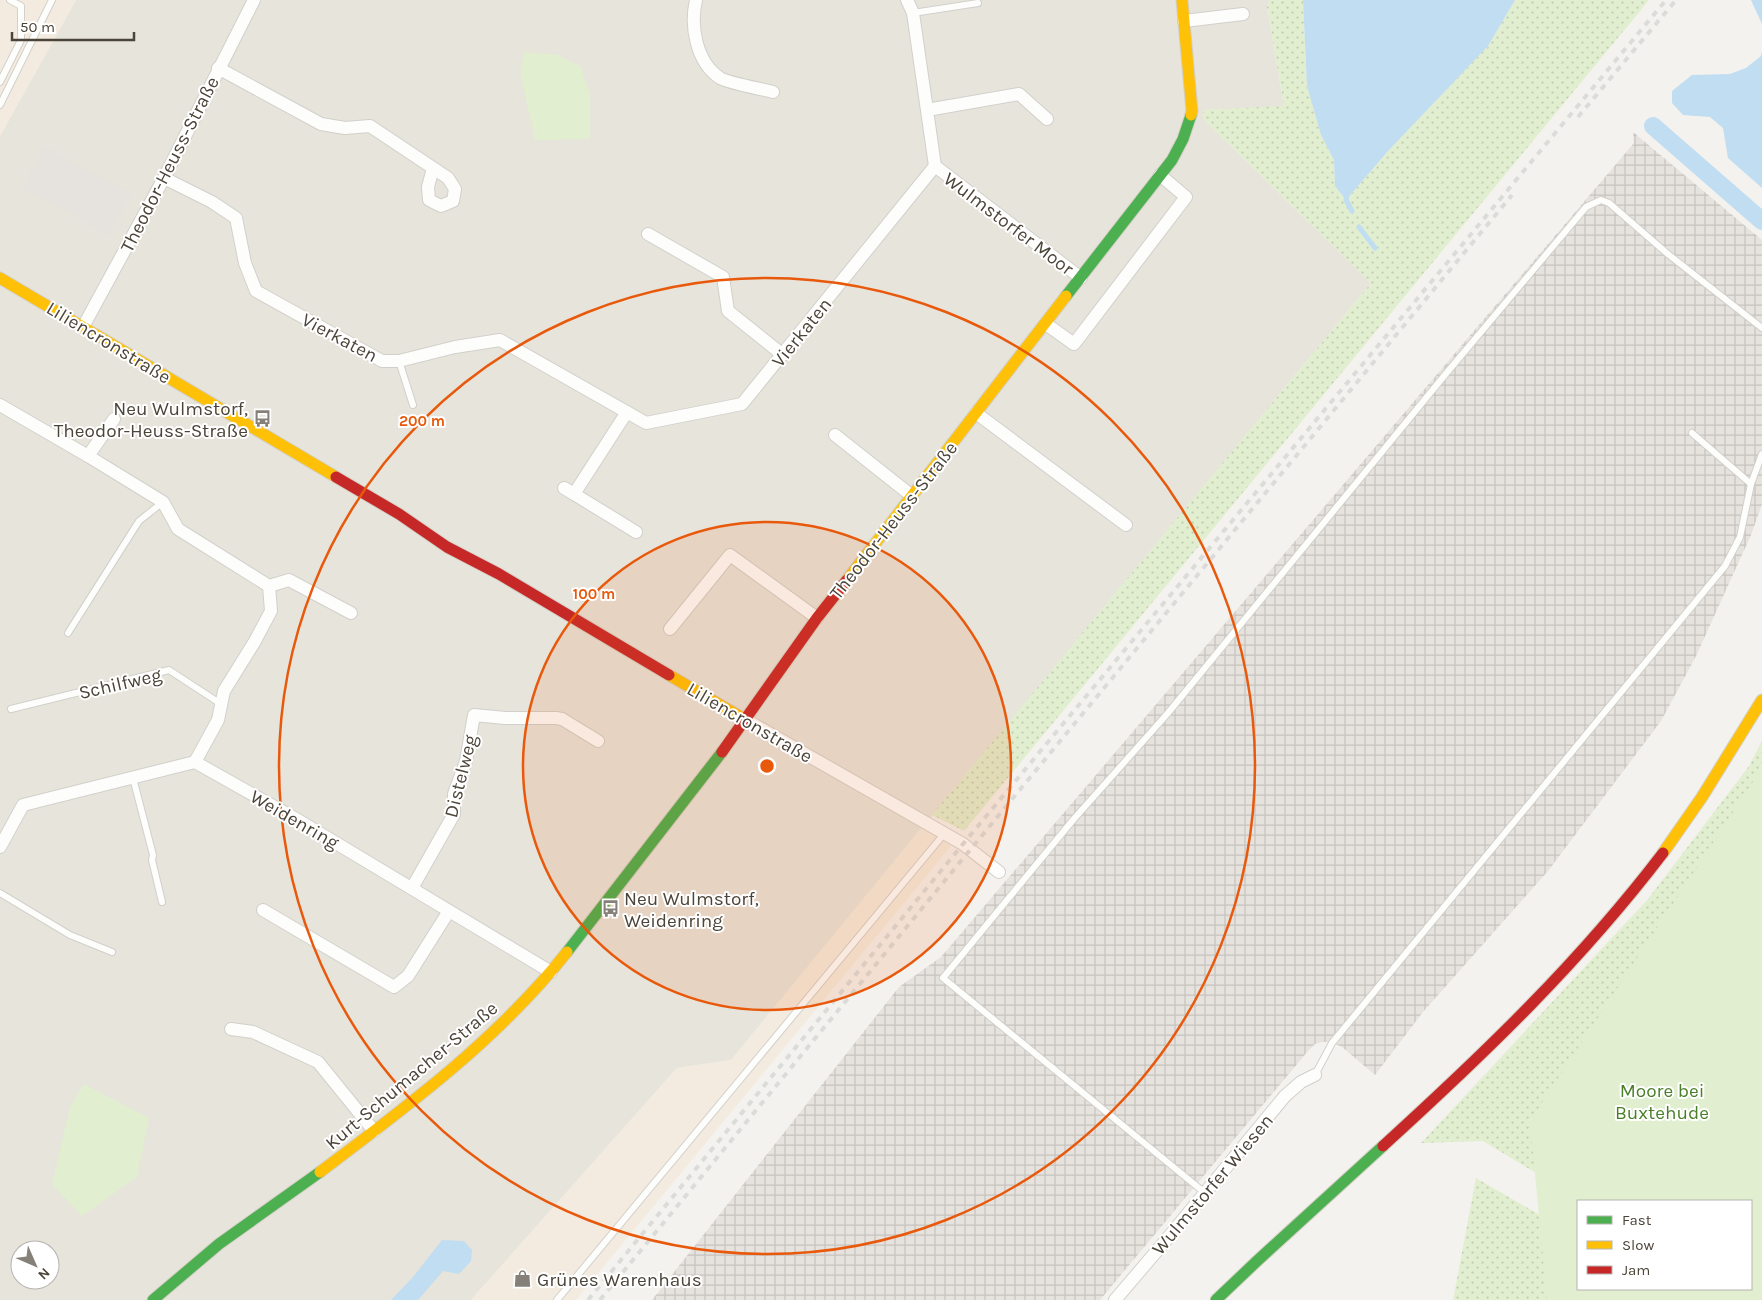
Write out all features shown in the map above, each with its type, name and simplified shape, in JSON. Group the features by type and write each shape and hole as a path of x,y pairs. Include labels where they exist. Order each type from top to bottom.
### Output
{"street":[{"name":"Theodor-Heuss-Straße","path":"83,327 164,178 254,0"},
{"path":"696,0 693,14 702,59 721,78 773,92"},
{"name":"Wulmstorfer Moor","path":"907,0 914,13 935,166 1081,278"},
{"name":"Theodor-Heuss-Straße","path":"746,720 817,618 1172,160 1183,139 1192,112 1182,0"},
{"path":"1184,21 1243,14"},
{"path":"218,68 321,124 345,128 370,126 432,168"},
{"path":"927,110 1019,94 1047,119"},
{"name":"Vierkaten","path":"164,178 212,202 236,218 245,263 256,291 382,361 399,361 455,347 500,340 646,423 742,404 935,166"},
{"path":"1046,324 1074,344 1186,197 1160,175"},
{"path":"648,234 723,277 728,312 783,354"},
{"name":"Liliencronstraße","path":"0,278 399,514 430,537 470,561 499,574 746,720 963,844 999,872"},
{"path":"0,405 162,502 178,529 269,586 289,580 351,613"},
{"path":"627,412 569,491 636,532"},
{"path":"976,413 1126,525"},
{"path":"88,456 114,419"},
{"path":"835,435 912,496"},
{"name":"Liliencronstraße","path":"399,514 428,523 456,538 476,551 499,574"},
{"path":"670,629 730,555 817,618"},
{"path":"0,847 23,806 195,762 218,720 224,691 271,611 269,586"},
{"path":"1216,1300 1456,1079 1528,1008 1582,950 1630,894 1681,828 1762,700"},
{"name":"Distelweg","path":"412,888 454,814 454,794 466,761 474,716 562,719 598,741"},
{"name":"Kurt-Schumacher-Straße","path":"153,1300 219,1244 374,1132 493,1033 551,972 746,720"},
{"name":"Weidenring","path":"195,762 296,819 551,972"},
{"path":"263,910 394,987 408,976 449,910"},
{"path":"232,1029 253,1032 318,1062 374,1132"},
{"name":"Wulmstorfer Wiesen","path":"1115,1300 1285,1096 1301,1082 1315,1075"}],"lane":[{"path":"0,82 21,40 21,6 10,0"},
{"path":"0,106 52,0"},
{"path":"914,13 978,3"},
{"path":"1205,1193 943,978 1074,820 1168,713 1444,376 1586,207 1601,200 1609,203 1683,266 1762,328"},
{"path":"399,361 413,405"},
{"path":"1692,433 1751,484"},
{"path":"1315,1075 1332,1044 1725,566 1740,536 1751,484 1762,454"},
{"path":"68,633 138,521 162,502"},
{"name":"Schilfweg","path":"11,710 169,670 221,704"},
{"path":"133,778 153,855 152,860 162,902"},
{"path":"557,1300 944,834"},
{"path":"0,894 70,935 112,952"}],"shaded area":[{"path":"0,0 76,0 0,136"},
{"path":"76,0 1270,0 1267,7 1284,107 1203,110 1204,120 1371,283 731,1060 677,1068 471,1300 0,1300 0,136"},
{"path":"1633,132 1762,240 1762,504 1751,535 1696,656 1661,721 1548,871 1423,1012 1375,1075 1342,1047 1331,1042 1315,1044 1100,1300 652,1300 899,987 941,957 1634,143"},
{"path":"45,146 131,194 109,235 22,188"},
{"path":"922,827 951,846 576,1300 471,1300 677,1068 731,1060"}],"green space":[{"path":"1270,0 1303,0 1307,86 1321,135 1334,160 1335,186 1346,200 1388,151 1488,46 1515,0 1649,0 964,831 932,815 1371,283 1204,120 1203,110 1284,106 1267,7"},
{"path":"524,52 558,55 581,67 590,95 590,139 535,140 520,71"},
{"name":"Moore bei Buxtehude","path":"1762,741 1762,1184 1752,1200 1580,1200 1483,1141 1421,1143 1648,899 1749,766"},
{"name":"Moore bei Buxtehude","path":"1762,768 1762,1300 1547,1300 1530,1121"},
{"path":"84,1084 149,1118 137,1177 82,1216 52,1185 70,1107"},
{"path":"1476,1178 1577,1236 1577,1290 1689,1300 1453,1300"}],"water":[{"path":"1303,0 1515,0 1488,46 1388,151 1346,200 1335,186 1334,160 1321,135 1307,86"},
{"path":"1751,0 1762,0 1762,24"},
{"path":"1762,51 1762,188 1728,158 1723,128 1710,117 1683,115 1672,103 1672,91 1692,75 1730,74 1746,68 1761,56"},
{"path":"442,1240 464,1241 472,1250 471,1261 459,1274 443,1271 418,1300 391,1300 413,1277"}],"waterway":[{"path":"1653,126 1762,221"},
{"path":"1347,195 1346,200 1352,211"},
{"path":"1359,227 1375,248"}],"railway":[{"path":"588,1300 963,844 1666,0"},
{"path":"1578,117 1676,0"},
{"path":"600,1300 1512,195"}],"traffic: fast":[{"path":"1066,296 1172,160 1183,139 1191,115"},
{"path":"567,952 722,752"},
{"path":"1216,1300 1383,1146"},
{"path":"153,1300 219,1244 320,1172"}],"traffic: slow":[{"path":"1182,0 1191,115"},
{"path":"0,278 336,477"},
{"path":"847,580 1066,296"},
{"path":"669,675 746,720"},
{"path":"1663,853 1702,797 1762,700"},
{"path":"320,1172 451,1070 512,1014 567,952"}],"traffic: jam":[{"path":"336,477 399,514 447,547 499,574 669,675"},
{"path":"722,752 817,618 847,580"},
{"path":"1383,1146 1530,1006 1598,932 1663,853"}],"place":[{"name":"Neu Wulmstorf, Theodor-Heuss-Straße","path":"262,419"},
{"name":"Neu Wulmstorf, Weidenring","path":"610,909"},
{"name":"Grünes Warenhaus","path":"523,1279"}]}
